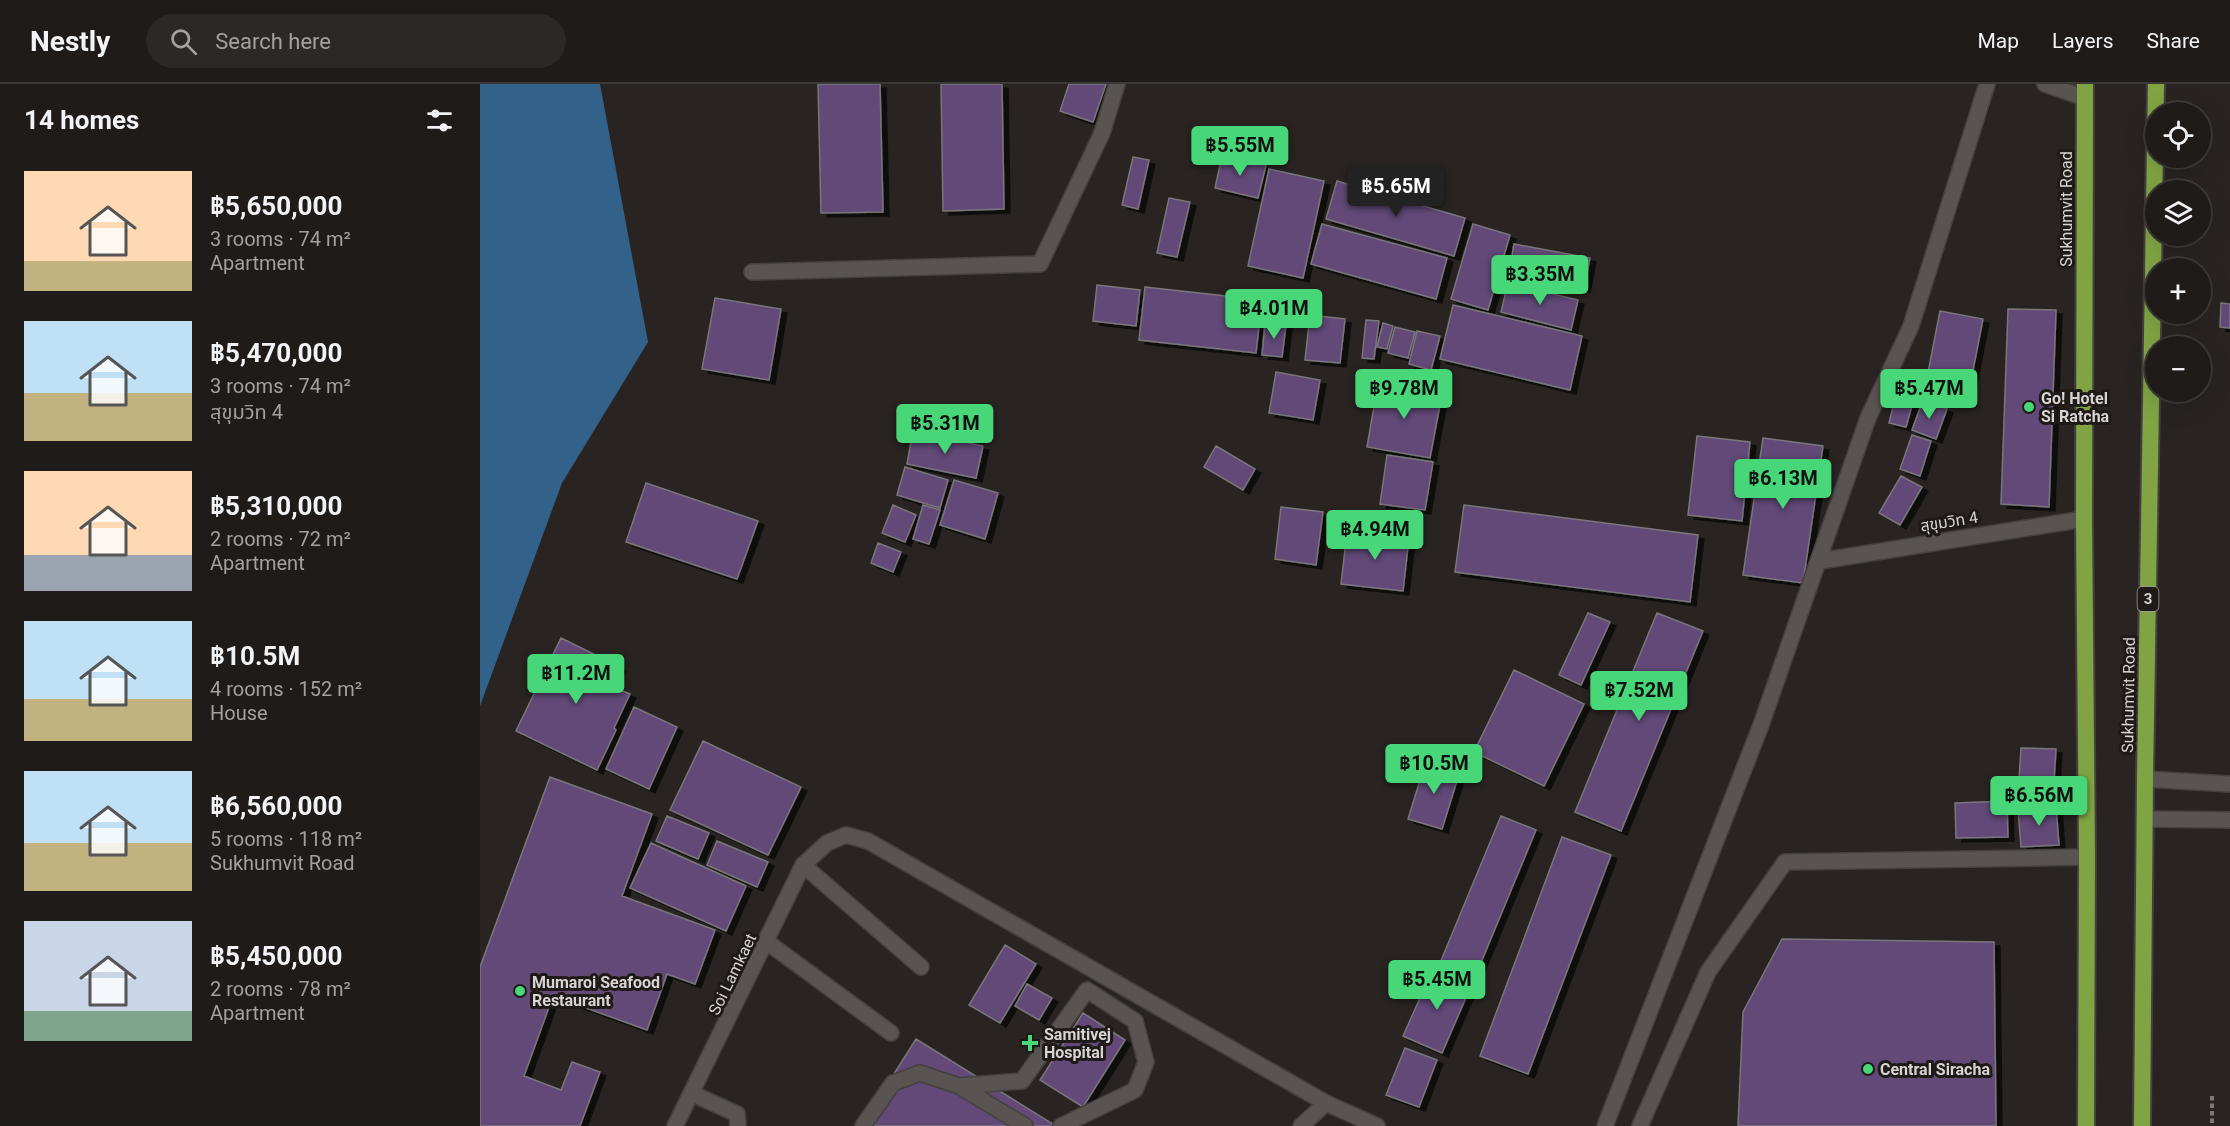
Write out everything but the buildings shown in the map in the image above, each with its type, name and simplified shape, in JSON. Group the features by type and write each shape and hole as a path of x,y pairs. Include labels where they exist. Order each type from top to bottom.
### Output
{"highway":[{"name":"Sukhumvit Road","path":"2142,1126 2156,84"},
{"name":"Sukhumvit Road","path":"2085,91 2086,1126"}],"street":[{"path":"752,272 1040,264 1102,133 1117,84"},
{"path":"1605,1126 1761,724 1820,561 1868,418 1911,326 1987,84"},
{"path":"2045,84 2085,91"},
{"name":"สุขุมวิท 4","path":"1820,561 2084,519"},
{"path":"2145,778 2230,784"},
{"path":"2145,819 2230,820"},
{"name":"Soi Lamkaet","path":"675,1126 693,1094 803,865 827,843 846,835 868,841 1326,1103"},
{"path":"1640,1126 1708,972 1785,862 2087,857"},
{"path":"803,865 921,967"},
{"path":"767,942 891,1033"},
{"path":"959,1086 1022,1081 1087,990 1136,1021 1146,1062 1135,1090 1061,1126"},
{"path":"862,1126 893,1083 920,1073 959,1086 1025,1126"},
{"path":"693,1094 736,1122"},
{"path":"1301,1126 1326,1103 1377,1126"}],"path":[{"path":"2212,1096 2212,1126"}],"water":[{"path":"480,84 600,84 648,342 562,483 480,706"}],"place":[{"name":"Go! Hotel Si Ratcha","path":"2029,407"},
{"name":"Mumaroi Seafood Restaurant","path":"520,991"},
{"name":"Samitivej Hospital","path":"1030,1043"},
{"name":"Central Siracha","path":"1868,1069"}]}
